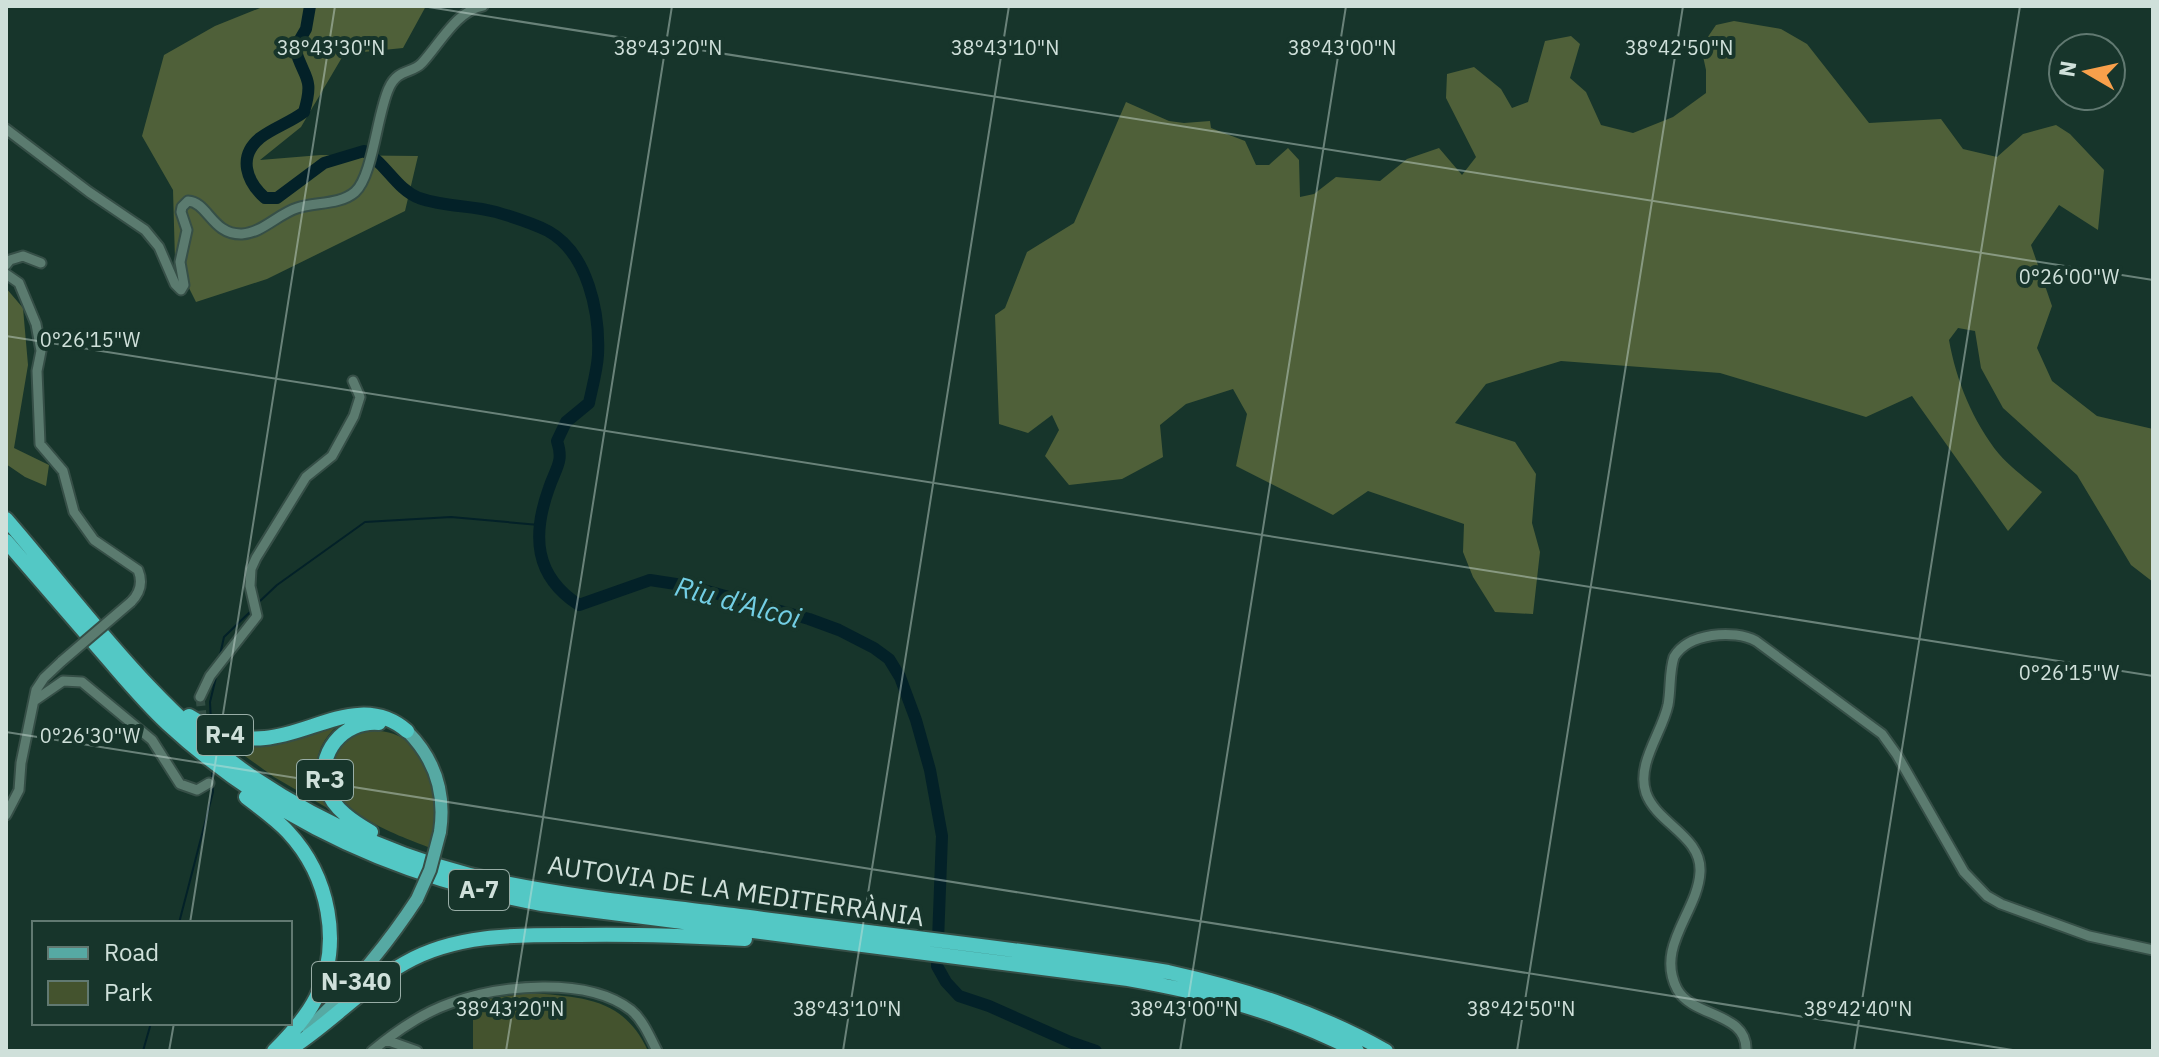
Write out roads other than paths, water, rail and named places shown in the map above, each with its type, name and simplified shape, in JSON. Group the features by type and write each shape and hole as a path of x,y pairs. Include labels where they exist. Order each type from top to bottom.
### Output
{"highway":[{"name":"AUTOVIA DE LA MEDITERRÀNIA","path":"6,519 143,678 192,728 254,778 310,811 383,846 497,882 773,932 831,947 867,946 1128,979 1268,1004 1335,1025 1386,1051"},
{"name":"AUTOVIA DE LA MEDITERRÀNIA","path":"6,541 144,701 212,763 291,816 410,870 495,895 542,904 773,932 1137,967 1227,985 1357,1051"},
{"name":"R-4","path":"143,678 159,688 184,712 207,727 229,736 248,739 284,735 354,714 387,718 407,731"},
{"name":"R-3","path":"407,731 385,723 371,722 349,728 328,753 325,778 332,799 342,811 412,856"},
{"path":"212,763 226,779 287,830 310,862 325,899 331,937 323,981 316,999 297,1027 274,1051"},
{"path":"287,1051 393,970 434,949 459,942 520,936 773,932"}],"main road":[{"name":"N-340","path":"281,1051 308,1030 360,978 391,940 417,899 430,870 440,832 442,804 436,771 423,747 407,731"}],"street":[{"path":"6,129 145,230 159,247 175,284 181,290 184,285 180,262 187,230 181,212 188,201 198,203 218,227 239,234 249,233 297,207 352,194 362,183 380,111 393,81 405,70 419,67 467,12 483,6"},
{"path":"6,265 10,260 23,256 41,263"},
{"path":"6,274 19,283 36,324 41,351 37,371 40,444 63,471 74,512 94,540 138,570 140,586 131,602 62,661 36,690 21,763 19,790 6,815"},
{"path":"200,697 210,676 257,616 250,586 251,569 256,558 306,477 332,456 358,410 360,397 353,381"},
{"path":"1746,1051 1745,1039 1737,1027 1695,1007 1677,988 1672,969 1673,950 1681,922 1698,885 1700,866 1691,844 1652,805 1647,797 1644,779 1668,705 1674,657 1690,643 1715,634 1739,633 1756,641 1882,734 1964,872 1987,896 2001,904 2105,941 2153,950"},
{"path":"34,701 63,681 82,682 152,740 180,784 197,790 209,783"},
{"path":"372,1051 402,1028 451,1003 502,990 558,988 603,995 630,1009 638,1016 657,1051"},
{"path":"386,1040 417,1051"}],"waterway":[{"name":"Riu d'Alcoi","path":"310,6 306,29 295,48 308,84 304,112 265,134 253,145 247,161 253,185 265,198 277,198 324,163 364,151 404,189 419,198 522,220 562,241 573,254 589,286 597,321 598,355 589,403 566,422 557,441 559,460 540,522 541,553 553,581 579,605 650,580 689,586 809,619 839,630 889,659 900,677 916,720 930,770 942,836 937,966 959,996 1096,1051"},
{"path":"259,602 277,585 365,522 451,517 539,525"},
{"path":"220,655 224,637 252,610"},
{"path":"211,722 210,702 217,673"},
{"path":"180,921 213,792 212,769"},
{"path":"143,1051 150,1025"}],"tunnel":[{"path":"200,697 203,725"}]}
